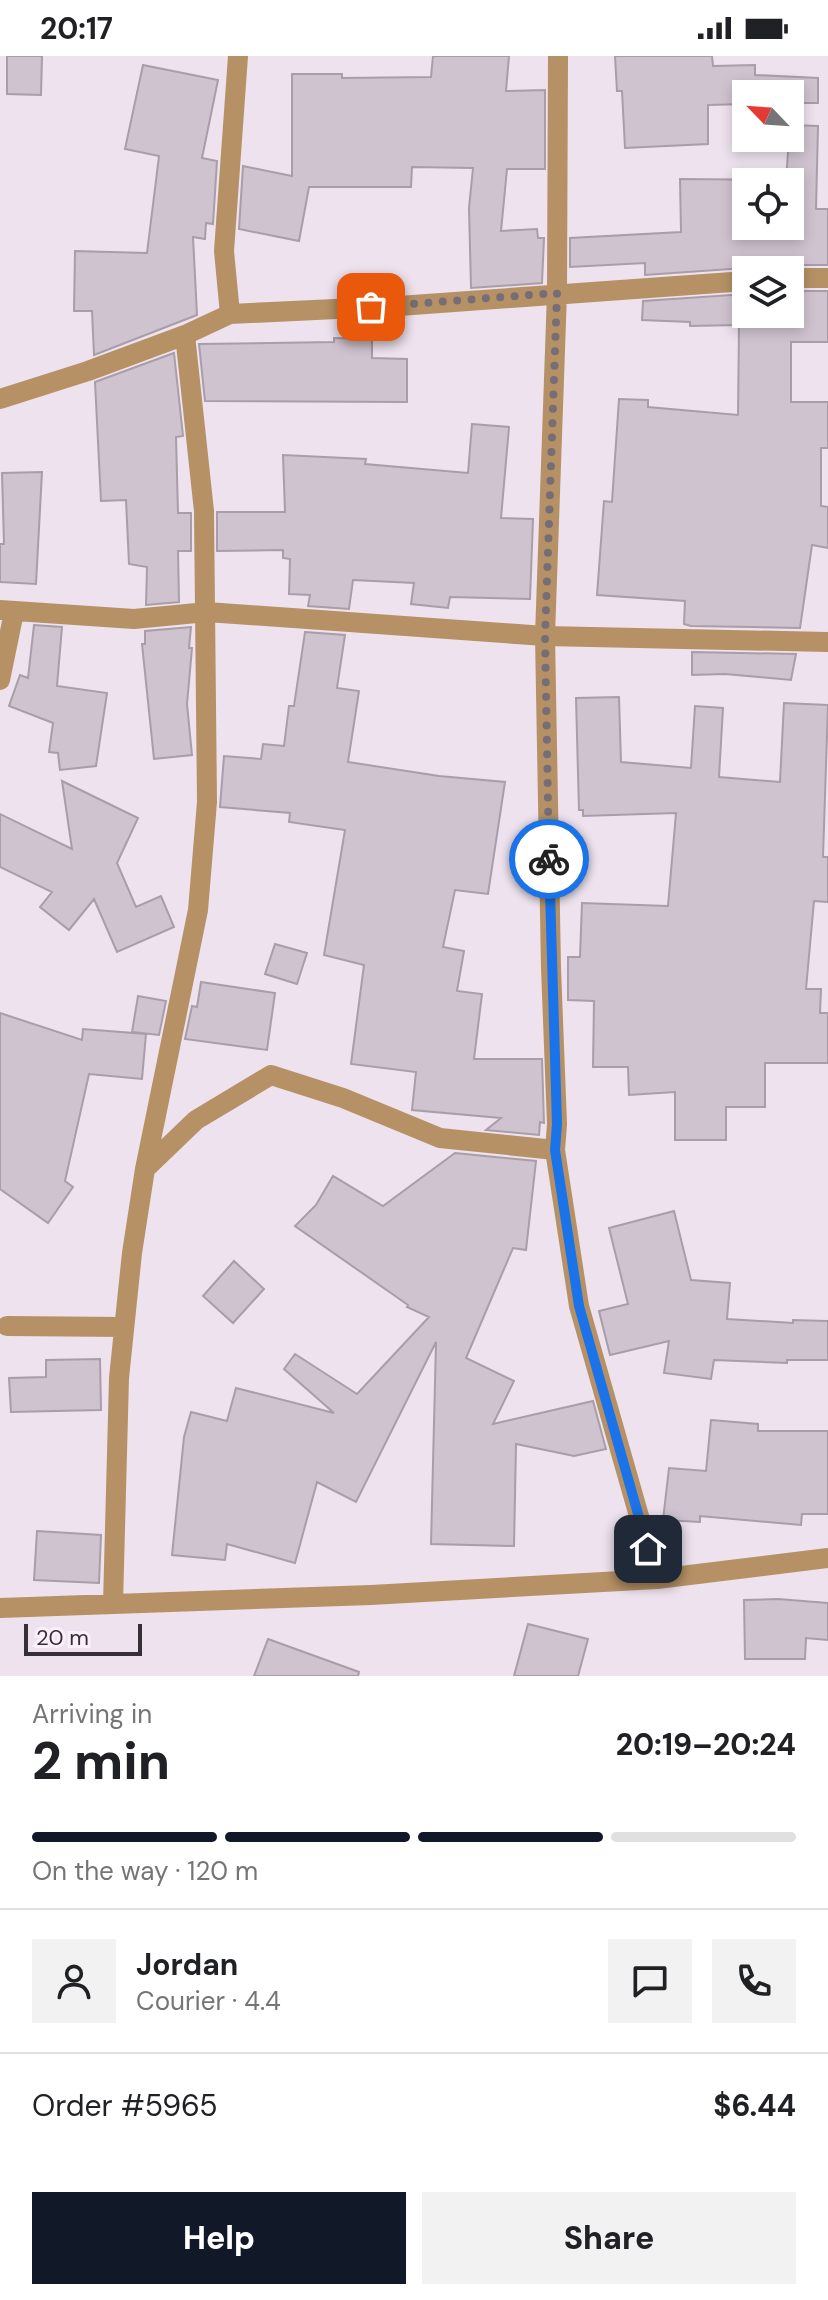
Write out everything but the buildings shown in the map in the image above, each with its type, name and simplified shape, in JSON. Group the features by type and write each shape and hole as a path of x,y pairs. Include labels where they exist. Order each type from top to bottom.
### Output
{"street":[{"path":"230,314 224,251 238,56"},
{"path":"558,56 557,293 545,636 557,1124 555,1150 579,1306 657,1579"},
{"path":"804,278 828,278"},
{"path":"0,399 88,371 185,335 230,314 399,306 732,282"},
{"path":"113,1604 119,1378 124,1327 145,1169 198,910 207,802 204,511 185,335"},
{"path":"0,680 7,611 134,619 207,612 545,636 828,642"},
{"path":"145,1169 196,1120 271,1075 343,1098 440,1138 555,1150"},
{"path":"7,1326 124,1327"},
{"path":"0,1608 371,1595 657,1579 828,1558"}],"way so far":[{"path":"371,307 557,293 545,636 549,859"}],"route":[{"path":"549,859 557,1124 555,1150 579,1306 648,1549"}]}
